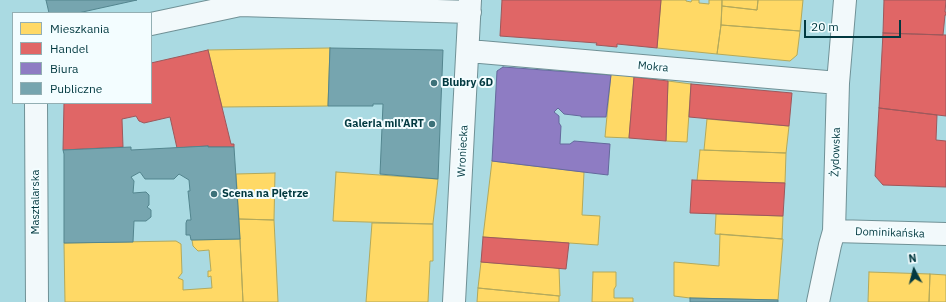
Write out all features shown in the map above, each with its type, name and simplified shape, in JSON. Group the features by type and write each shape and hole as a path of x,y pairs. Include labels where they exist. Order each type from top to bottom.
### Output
{"street":[{"name":"Żydowska","path":"818,302 834,231 838,83 845,0"},
{"path":"152,24 240,5 470,6"},
{"name":"Wroniecka","path":"454,302 470,6"},
{"name":"Mokra","path":"468,51 838,83"},
{"name":"Masztalarska","path":"36,104 37,302"},
{"name":"Dominikańska","path":"834,231 946,234"}],"building: Mieszkania":[{"path":"661,0 686,0 691,2 692,0 699,0 699,3 709,4 709,0 722,0 721,25 717,54 657,48"},
{"path":"722,0 758,0 757,10 722,6"},
{"path":"758,0 803,0 800,31 721,25 722,6 757,10"},
{"path":"721,25 800,31 797,55 790,61 717,54"},
{"path":"330,48 328,106 222,107 208,50"},
{"path":"611,73 634,77 629,138 605,137"},
{"path":"668,81 691,84 687,142 666,141"},
{"path":"707,119 789,126 786,153 704,150"},
{"path":"700,150 786,153 785,183 697,181"},
{"path":"492,161 584,172 582,215 600,216 598,245 483,237"},
{"path":"336,172 438,179 433,224 333,221"},
{"path":"275,173 274,220 239,219 236,174"},
{"path":"716,214 783,216 782,239 715,234"},
{"path":"239,219 274,220 278,302 243,302"},
{"path":"372,223 433,224 433,261 430,261 428,302 366,302"},
{"path":"720,234 783,239 778,300 690,298 674,296 674,262 719,266"},
{"path":"240,239 243,302 65,302 64,243 176,241 181,244 182,273 178,278 183,280 183,290 212,288 211,276 208,277 208,271 211,271 209,250 198,251 193,246 192,240"},
{"path":"481,262 559,268 560,296 478,288"},
{"path":"593,272 616,272 614,298 633,298 633,302 592,302"},
{"path":"869,272 930,274 929,302 868,302"},
{"path":"930,274 946,275 946,302 929,302"},
{"path":"478,288 559,296 559,302 477,302"}],"building: Handel":[{"path":"502,0 661,0 657,48 617,44 617,47 596,45 597,43 500,36"},
{"path":"884,0 946,0 946,15 943,35 883,33"},
{"path":"883,33 946,35 946,116 879,108"},
{"path":"208,50 231,144 234,144 234,147 208,146 177,148 170,117 144,123 139,121 136,116 122,119 123,147 63,150 64,104 152,104 152,63"},
{"path":"634,77 668,81 666,141 629,138"},
{"path":"691,84 792,93 789,126 689,117"},
{"path":"879,108 937,115 936,140 946,141 946,187 883,185 875,176"},
{"path":"692,180 785,183 783,216 690,213"},
{"path":"483,237 569,243 566,269 481,262"}],"building: Biura":[{"path":"503,67 611,75 606,117 581,117 564,114 558,108 554,112 559,116 559,123 561,126 560,144 570,144 574,141 610,144 608,175 492,161 497,71"}],"building: Publiczne":[{"path":"46,0 137,0 83,12 49,12"},
{"path":"330,48 443,50 438,179 380,174 383,104 373,104 373,106 328,106"},
{"path":"208,146 234,147 240,239 191,240 190,235 186,235 187,220 191,220 188,191 190,191 189,180 179,174 174,179 145,179 140,172 131,177 134,181 133,193 146,192 149,195 149,205 147,207 151,210 151,217 146,221 134,221 133,242 64,243 63,150 131,147 131,150"},
{"path":"690,298 778,300 778,302 690,302"}],"place":[{"name":"Blubry 6D","path":"434,83"},
{"name":"Galeria mil’ART","path":"432,124"},
{"name":"Scena na Piętrze","path":"214,194"}]}
